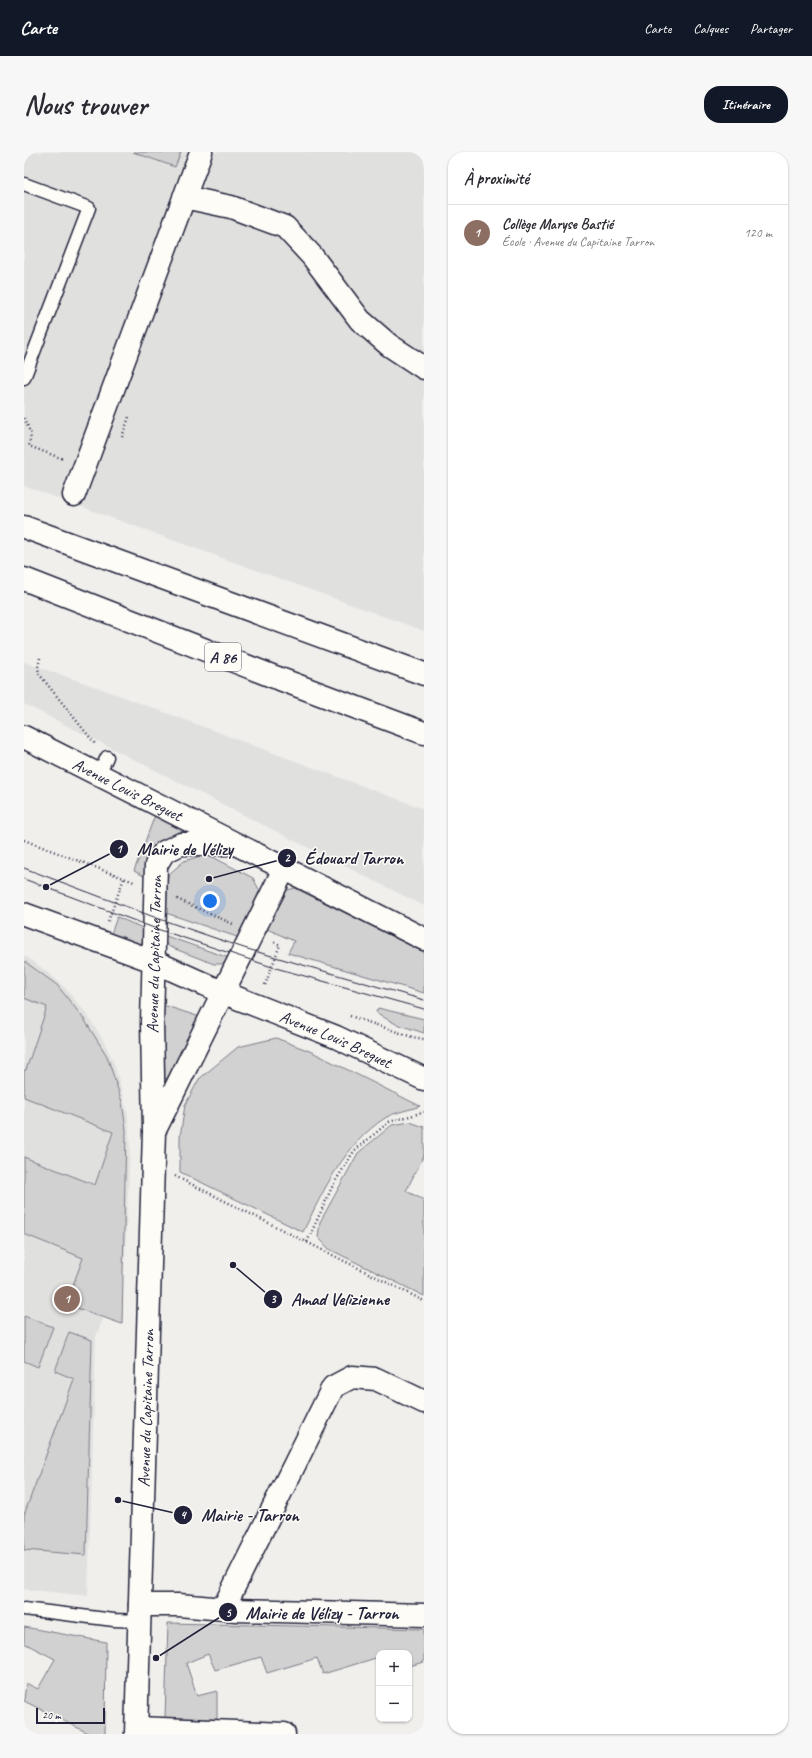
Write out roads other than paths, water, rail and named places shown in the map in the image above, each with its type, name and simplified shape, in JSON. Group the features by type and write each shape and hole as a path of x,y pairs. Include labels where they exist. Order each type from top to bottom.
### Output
{"main road":[{"path":"74,495 201,152"},
{"path":"184,197 231,207 285,228 312,256 360,320 389,345 424,368"},
{"path":"24,527 424,674"},
{"name":"A 86","path":"24,579 272,676 424,733"},
{"name":"Avenue Louis Breguet","path":"24,737 103,766 234,844 424,939"},
{"name":"Avenue du Capitaine Tarron","path":"136,1731 154,1131 152,1022 156,865 164,852 181,844 234,844"},
{"name":"Avenue du Capitaine Tarron","path":"154,1131 284,869"},
{"name":"Avenue Louis Breguet","path":"24,914 153,961 222,992 336,1037 424,1079"},
{"path":"223,1609 333,1387 352,1377 376,1378 424,1402"},
{"path":"140,1613 179,1605 223,1609 424,1615"},
{"path":"136,1731 284,1734"}],"lane":[{"path":"24,184 90,208 24,378"},
{"path":"24,1609 114,1620 140,1613"}],"tram line":[{"path":"24,868 154,917 244,948 424,1000"},
{"path":"24,879 154,928 272,967 424,1009"}],"place":[{"name":"Édouard Tarron","path":"209,879"},
{"name":"Mairie de Vélizy","path":"46,887"},
{"name":"Amad Velizienne","path":"233,1265"},
{"name":"Collège Maryse Bastié","path":"67,1299"},
{"name":"Mairie - Tarron","path":"118,1500"},
{"name":"Mairie de Vélizy - Tarron","path":"156,1658"}]}
